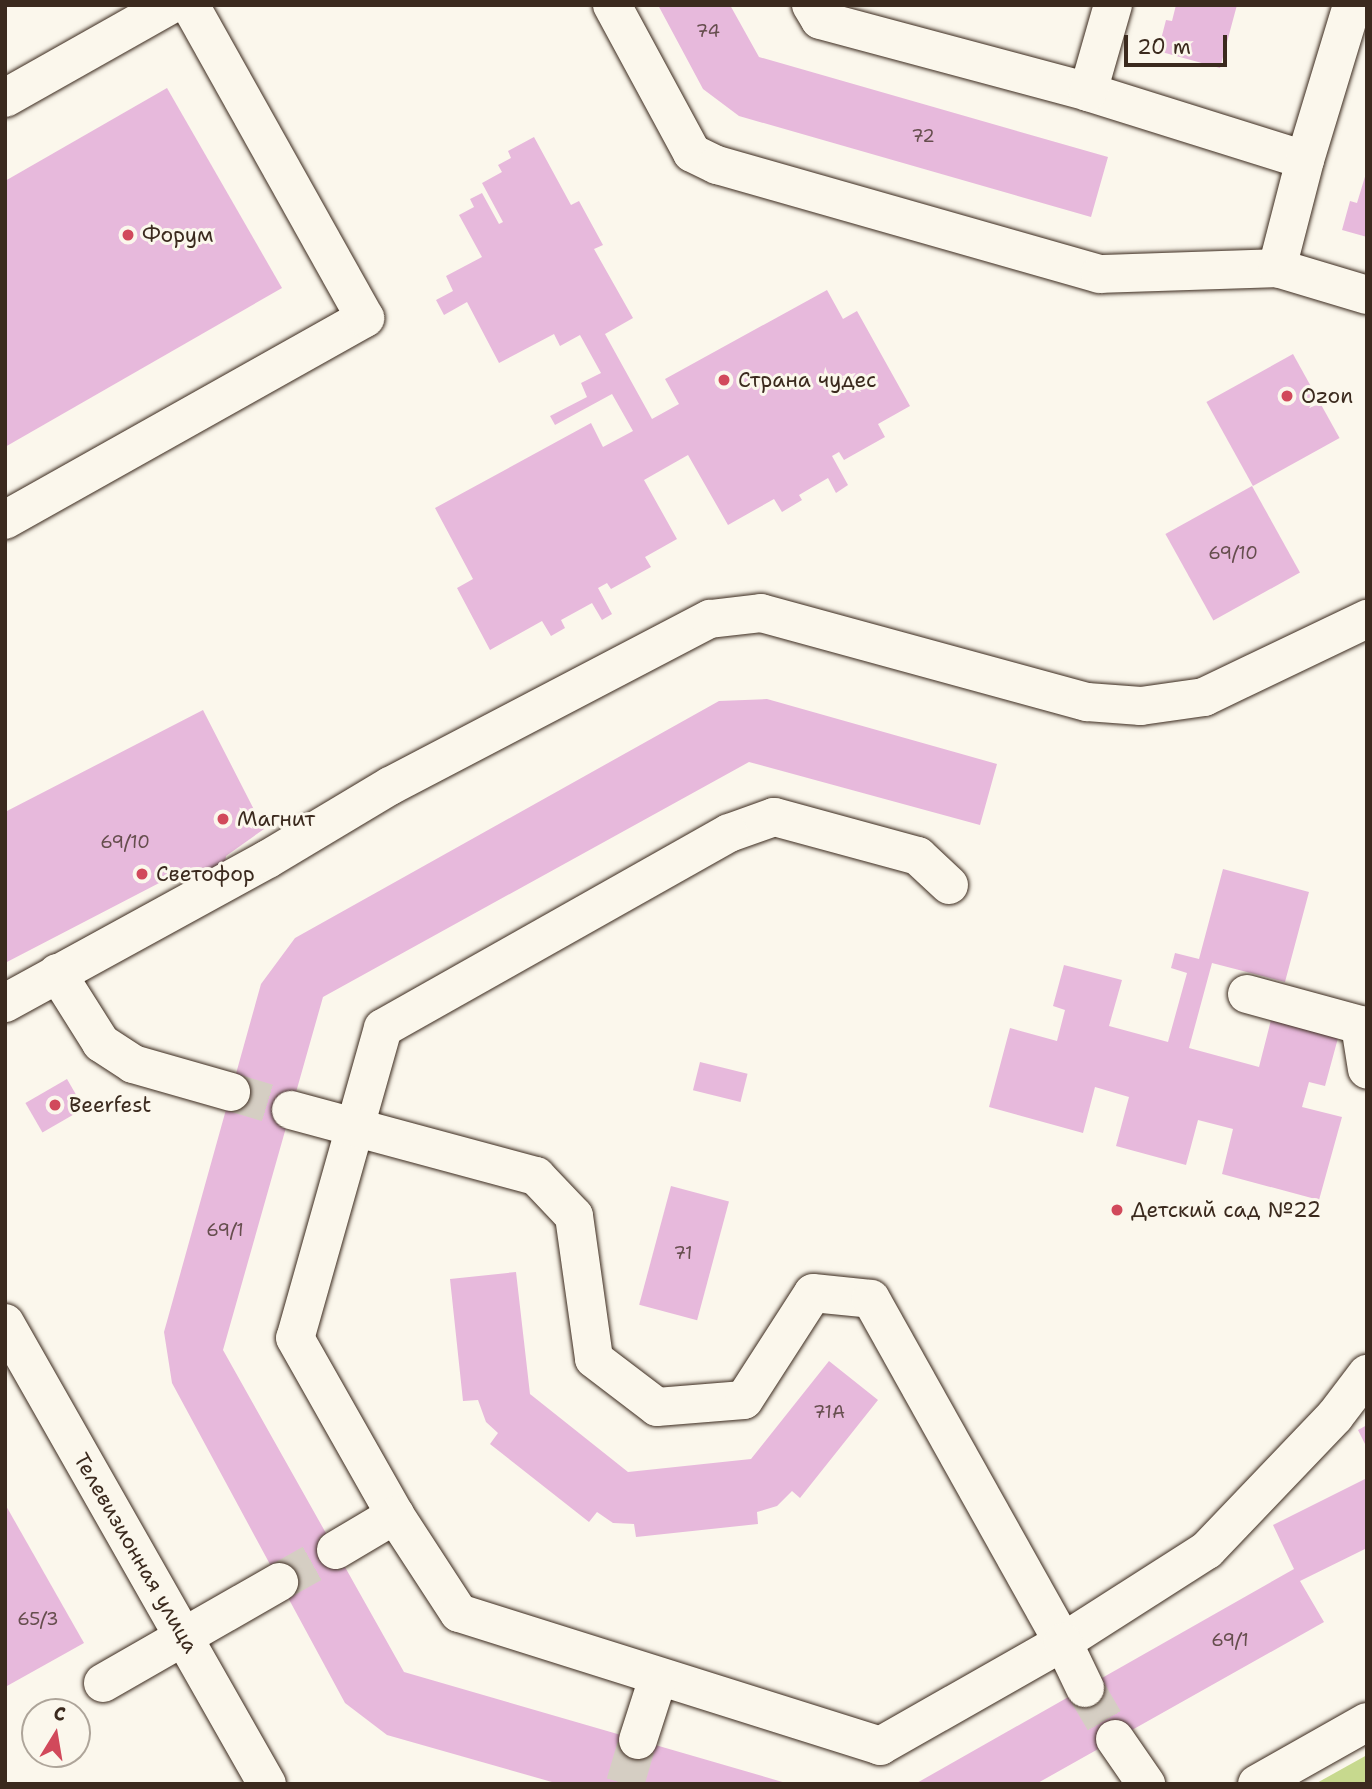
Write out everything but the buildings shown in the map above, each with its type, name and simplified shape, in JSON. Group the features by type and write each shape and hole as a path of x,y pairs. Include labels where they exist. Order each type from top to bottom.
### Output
{"street":[{"path":"5,98 170,5"},
{"path":"5,520 365,318 190,5"},
{"path":"612,5 692,153 718,165 1100,274 1277,268 1367,295"},
{"path":"811,5 820,20 1088,92 1305,160"},
{"path":"1088,92 1113,5"},
{"path":"1277,268 1305,160 1352,5"},
{"path":"5,1003 268,859 390,786 710,619 761,613 1087,702 1142,706 1204,697 1367,619"},
{"path":"949,886 918,856 774,817 729,833 383,1028 295,1338 395,1515 459,1613 657,1678 880,1746 1063,1642 1207,1549 1335,1416 1367,1374"},
{"path":"57,973 101,1043 134,1064 231,1092"},
{"path":"1247,994 1360,1025 1367,1069"},
{"path":"291,1110 536,1176 574,1216 594,1359 657,1407 744,1400 813,1293 871,1299 1063,1642 1085,1688"},
{"name":"Телевизионная улица","path":"5,1323 267,1784"},
{"path":"336,1550 395,1515"},
{"path":"103,1683 279,1582"},
{"path":"638,1740 657,1678"},
{"path":"1257,1784 1367,1722"},
{"path":"1115,1740 1146,1784"}],"green space":[{"path":"1367,1755 1367,1784 1315,1784"}],"tunnel":[{"path":"231,1092 291,1110"},
{"path":"279,1582 336,1550"},
{"path":"1085,1688 1115,1739"},
{"path":"625,1784 638,1740"}],"place":[{"name":"Форум","path":"128,235"},
{"name":"Страна чудес","path":"724,380"},
{"name":"Ozon","path":"1287,396"},
{"name":"Магнит","path":"223,819"},
{"name":"Светофор","path":"142,874"},
{"name":"Beerfest","path":"55,1105"},
{"name":"Детский сад №22","path":"1117,1210"}]}
